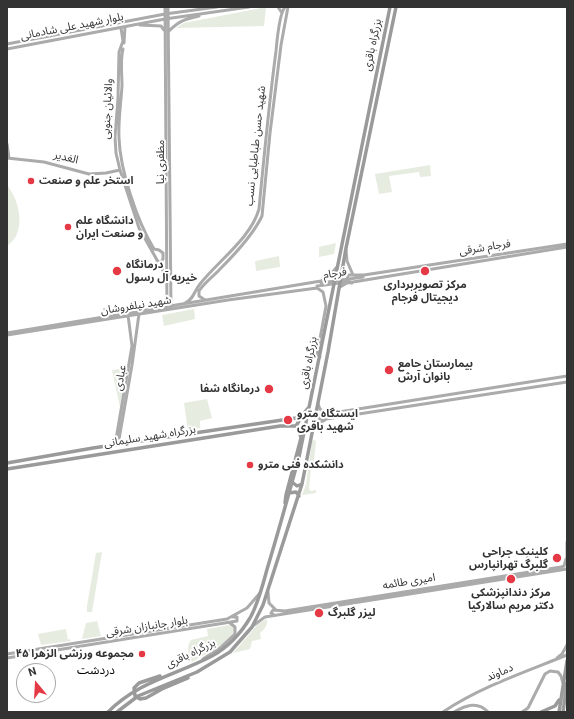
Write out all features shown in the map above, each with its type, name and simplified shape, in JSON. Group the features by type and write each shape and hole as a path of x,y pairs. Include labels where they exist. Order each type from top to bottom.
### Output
{"highway":[{"name":"بزرگراه باقری","path":"108,712 125,697 139,688 214,655 236,637 253,614 284,514 299,457 390,7"},
{"name":"بزرگراه باقری","path":"117,712 138,696 192,675 230,652 252,626 260,612 302,484 330,343 346,248 396,7"},
{"path":"361,150 364,152 367,151"},
{"path":"359,159 362,158 365,160"},
{"path":"322,341 326,344 330,343"},
{"path":"321,351 325,350 328,352"},
{"path":"284,514 286,495 301,438 299,428 296,426 299,421 296,418 304,413 311,402"},
{"name":"بزرگراه شهید سلیمانی","path":"7,463 92,448 296,418"},
{"name":"بزرگراه شهید سلیمانی","path":"7,469 280,426 296,426"},
{"path":"92,448 91,453 93,455"},
{"path":"81,450 83,453 82,457"},
{"path":"292,482 296,486 302,484"},
{"path":"289,493 296,492 298,496"},
{"path":"565,688 567,661"},
{"path":"188,667 139,683 135,686 134,694 139,698 146,698 192,675"},
{"path":"541,712 557,704 567,684"},
{"path":"561,710 567,684"},
{"path":"561,710 562,693"}],"main road":[{"path":"165,7 167,13"},
{"path":"167,18 168,7"},
{"name":"بلوار شهید علی شادمانی","path":"7,44 167,13 217,7"},
{"path":"169,31 182,20 218,11 249,7"},
{"path":"278,7 282,13"},
{"name":"شهید حسن طباطبایی نسب","path":"178,305 187,302 192,298 198,285 232,250 251,227 256,218 259,209 266,125 282,13 287,7"},
{"name":"شهید حسن طباطبایی نسب","path":"207,301 200,298 199,292 201,288 247,238 258,224 262,216 270,133 287,7"},
{"name":"بلوار شهید علی شادمانی","path":"7,49 167,18 218,11"},
{"path":"183,12 178,15 183,17"},
{"name":"مظفری نیا","path":"167,18 169,31 167,246 167,278 169,288 167,299 169,308"},
{"name":"مظفری نیا","path":"167,18 165,33 168,143 169,308"},
{"path":"136,24 162,26 165,33"},
{"name":"والائیان جنوبی","path":"123,27 116,148 121,169 141,228 157,262 167,278"},
{"path":"7,144 8,158"},
{"name":"الغدیر","path":"8,158 44,162 90,174 106,173 121,169"},
{"name":"والائیان جنوبی","path":"141,228 154,249 163,253 163,259"},
{"path":"154,249 167,246"},
{"name":"فرجام شرقی","path":"406,273 567,246"},
{"path":"346,248 347,261 353,275"},
{"path":"157,262 161,262 163,259"},
{"path":"161,268 163,259"},
{"name":"فرجام شرقی","path":"405,269 460,263"},
{"path":"268,293 321,281 329,276 337,267"},
{"path":"352,283 348,282 346,278 348,275 364,275 405,269"},
{"name":"فرجام","path":"396,273 405,269"},
{"name":"فرجام","path":"268,293 396,273 406,273"},
{"path":"340,287 344,284 406,273"},
{"path":"208,275 210,278 212,277"},
{"path":"321,281 325,282 326,285 325,288 321,290"},
{"path":"268,293 317,288 321,290 326,306 317,355 320,358"},
{"name":"شهید نیلفروشان","path":"128,315 158,308 169,308 178,305 268,293"},
{"name":"شهید نیلفروشان","path":"7,334 268,293"},
{"path":"158,308 167,299"},
{"name":"عبادی","path":"117,445 132,365 139,314"},
{"name":"عبادی","path":"117,445 132,346 128,315"},
{"path":"567,376 328,413 318,417 320,420 567,382"},
{"path":"318,402 321,412 328,413"},
{"path":"311,435 318,424 326,419"},
{"name":"امیری طائمه","path":"252,626 265,617 559,568 565,565 567,560 567,542"},
{"name":"امیری طائمه","path":"277,611 567,569"},
{"path":"268,587 269,602 277,611"},
{"name":"بلوار جانبازان شرقی","path":"7,654 230,618 247,608 261,591"},
{"path":"276,615 272,614 271,611 277,611"},
{"path":"230,618 237,618 238,620 230,623"},
{"path":"199,662 220,648 235,634 235,627 230,623"},
{"name":"بلوار جانبازان شرقی","path":"7,658 230,623"},
{"path":"551,662 562,654 567,645"},
{"name":"دماوند","path":"443,712 455,704 485,689 567,655"},
{"path":"522,712 528,708 545,674 545,669 539,667"},
{"path":"545,674 552,671 559,673 565,688"},
{"path":"454,712 468,705 475,704 488,712"}],"shaded area":[{"path":"266,7 264,26 176,28 184,23"},
{"path":"430,165 431,176 420,177 419,172 389,176 392,192 379,194 375,174"},
{"path":"7,185 12,192 18,208 19,225 13,240 7,246"},
{"path":"336,243 334,254 319,257 319,247"},
{"path":"279,256 280,267 256,271 255,261"},
{"path":"194,309 195,319 164,326 162,315"},
{"path":"127,368 120,407 112,370"},
{"path":"207,399 212,418 200,421 200,428 188,431 184,403"},
{"path":"312,441 316,441 314,460 316,467 311,468 309,488 310,491 316,490 316,493 302,495 306,485"},
{"path":"102,552 92,612 87,612 96,553"},
{"path":"267,619 266,627 260,633 261,639 252,641 250,649 233,653 258,624"},
{"path":"97,621 101,636 82,639 86,623"},
{"path":"230,625 234,626 236,631 223,644 192,662 188,651 188,645 191,640 208,636 207,629"},
{"path":"66,629 68,640 70,639 71,641 41,645 38,634"}],"place":[{"name":"استخر علم و صنعت","path":"31,181"},
{"name":"دانشگاه علم و صنعت ایران","path":"68,227"},
{"name":"درمانگاه خیریه آل رسول","path":"117,271"},
{"name":"مرکز تصویربرداری دیجیتال فرجام","path":"425,271"},
{"name":"بیمارستان جامع بانوان آرش","path":"389,370"},
{"name":"درمانگاه شفا","path":"269,389"},
{"name":"ایستگاه مترو شهید باقری","path":"288,420"},
{"name":"دانشکده فنی مترو","path":"250,465"},
{"name":"کلینیک جراحی گلبرگ تهرانپارس","path":"557,558"},
{"name":"مرکز دندانپزشکی دکتر مریم سالارکیا","path":"511,579"},
{"name":"لیزر گلبرگ","path":"319,613"},
{"name":"مجموعه ورزشی الزهرا ۴۵","path":"142,654"}],"district":[{"name":"دردشت","path":"96,671"}]}
